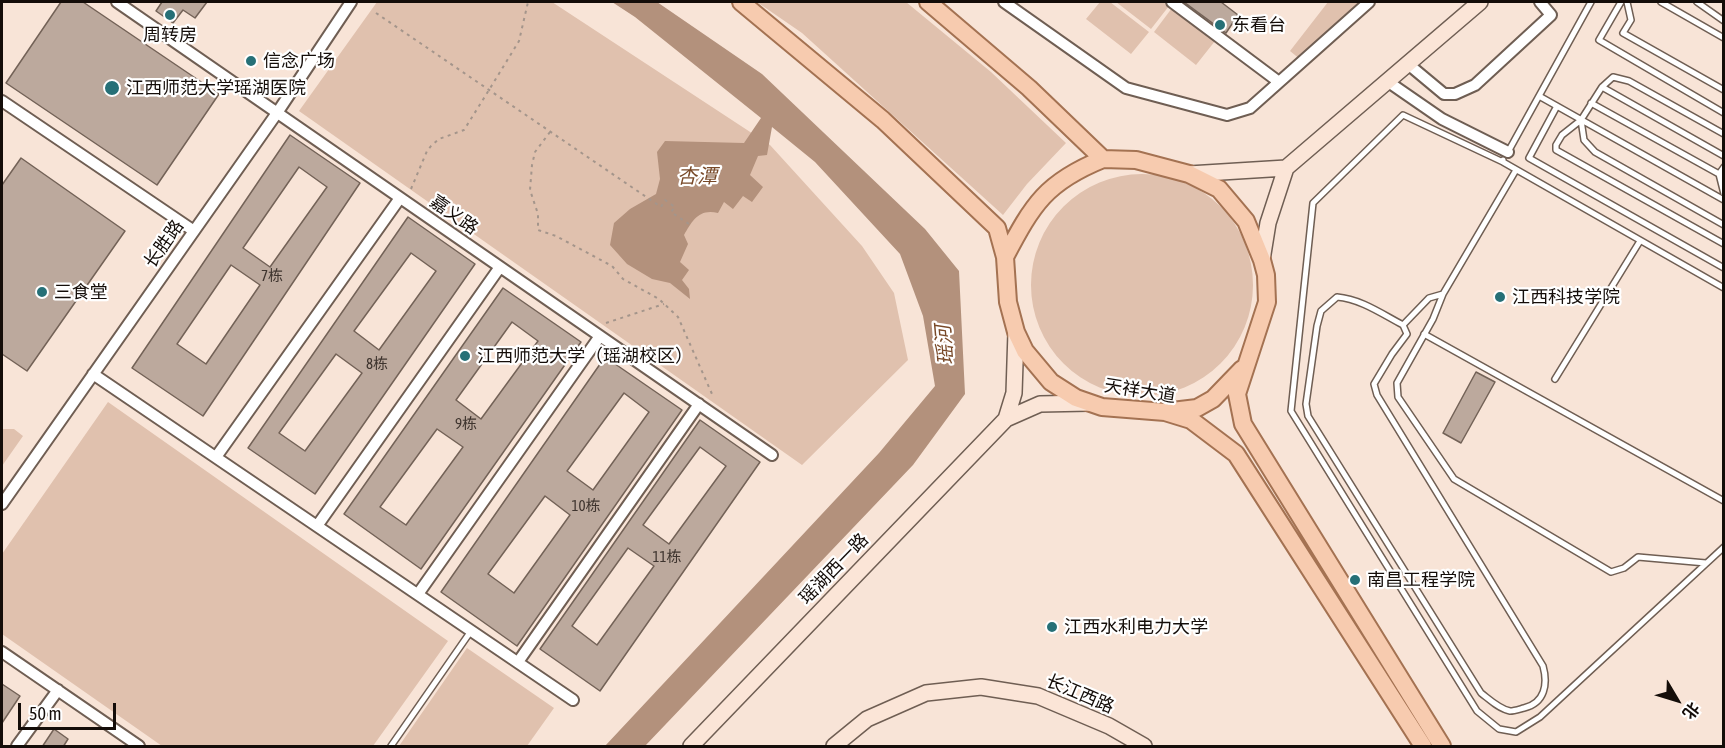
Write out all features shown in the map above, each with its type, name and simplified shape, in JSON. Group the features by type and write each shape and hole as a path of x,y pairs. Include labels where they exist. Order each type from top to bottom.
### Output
{"main road":[{"name":"天祥大道","path":"741,2 883,120 997,228 1005,257 1008,302 1016,332 1025,351 1051,382 1076,398 1102,407 1165,412 1191,420 1236,454 1428,744"},
{"path":"928,2 1029,88 1103,159 1075,170 1043,195 1026,217 1005,257"},
{"name":"天祥大道","path":"1103,159 1136,160 1189,174 1219,189 1246,221 1266,275 1267,302 1237,394 1243,424 1428,744"},
{"path":"1165,412 1197,408 1213,399 1247,364"}],"street":[{"name":"嘉义路","path":"117,2 772,455"},
{"name":"长胜路","path":"2,504 277,112 351,2"},
{"path":"1004,2 1126,88 1227,115 1250,108 1368,2"},
{"path":"1172,2 1279,82"},
{"path":"1262,260 1268,223 1286,168 1480,2"},
{"path":"1408,64 1444,94 1455,94 1475,85 1551,15 1540,2"},
{"path":"1388,81 1442,119 1505,157"},
{"path":"2,101 194,231"},
{"path":"1189,174 1286,168"},
{"path":"216,457 400,198"},
{"path":"317,526 500,267"},
{"path":"1006,419 1014,393 1016,332"},
{"path":"418,594 600,336"},
{"path":"93,374 573,700"},
{"path":"1006,419 1040,404 1090,402"},
{"path":"518,663 699,404"},
{"name":"瑶湖西一路","path":"691,747 1006,419"},
{"path":"2,652 139,747"},
{"name":"长江西路","path":"834,747 867,719 926,693 981,687 1038,696 1109,726 1144,747"},
{"path":"17,747 58,690"}],"lane":[{"path":"1505,157 1591,2"},
{"path":"1621,2 1599,40 1724,112"},
{"path":"1627,2 1631,20 1623,33 1724,90"},
{"path":"1661,2 1724,38"},
{"path":"1697,2 1724,21"},
{"path":"1724,134 1629,81 1613,77 1602,87 1581,120 1562,135 1556,145 1556,150 1724,244"},
{"path":"1602,87 1724,156"},
{"path":"1539,96 1724,200"},
{"path":"1591,103 1721,174"},
{"path":"1557,106 1529,158 1724,268"},
{"path":"1724,288 1516,170 1505,157 1403,115 1313,203 1291,411 1477,711 1499,729 1516,732 1540,717 1724,547"},
{"path":"1581,120 1584,140 1595,152 1724,225"},
{"path":"1724,167 1721,174 1724,194"},
{"path":"1516,170 1443,294 1397,383 1398,397 1454,479 1611,572 1624,568 1638,557 1707,563"},
{"path":"1555,379 1640,241"},
{"path":"1403,325 1429,298 1443,294"},
{"path":"1337,297 1348,298 1403,325 1407,334 1374,384 1377,395 1544,666 1546,678 1544,693 1537,702 1527,708 1510,711 1496,705 1481,693 1308,416 1306,404 1321,311 1337,297"},
{"path":"1424,334 1724,501"},
{"path":"391,747 471,631"}],"path":[{"path":"400,198 409,195 431,146 439,139 464,130 519,41 528,2"},
{"path":"376,13 661,207 665,200 675,207 671,212 692,226"},
{"path":"550,132 535,152 532,165 530,190 538,214 538,230 556,236 612,266 623,279 664,304 678,317 712,394"},
{"path":"606,322 664,304"}],"shaded area":[{"path":"377,2 552,2 770,145 862,246 894,293 908,360 802,465 299,111"},
{"path":"757,2 906,2 991,72 1066,143 1027,184 1003,215 802,33"},
{"path":"1100,2 1110,2 1149,32 1131,54 1086,19"},
{"path":"1116,2 1163,2 1169,6 1151,29"},
{"path":"1328,2 1366,2 1301,60 1290,51"},
{"path":"1172,8 1215,41 1196,65 1154,32"},
{"path":"1131,174 1153,174 1185,182 1204,192 1221,206 1235,223 1245,242 1251,263 1253,285 1251,307 1245,328 1235,347 1221,364 1204,378 1174,392 1153,396 1131,396 1110,392 1089,383 1071,371 1056,356 1044,338 1035,317 1031,296 1031,274 1035,253 1044,232 1056,214 1071,199 1089,187 1110,178"},
{"path":"108,402 448,641 373,746 162,746 2,634 2,554"},
{"path":"2,429 14,429 23,436 2,466"},
{"path":"467,648 554,708 527,746 399,746"}],"water":[{"path":"612,2 657,2 762,74 925,229 959,271 965,394 913,465 645,746 605,746 879,453 935,386 923,316 900,254 815,162 772,127 767,155 758,156 750,175 763,187 752,202 743,196 733,209 724,202 718,213 706,212 697,217 684,235 688,244 680,262 689,270 682,280 689,289 690,299 670,283 652,279 627,264 610,245 614,223 630,209 656,194 660,179 657,152 665,141 744,143 761,118 635,17"}],"building":[{"name":"江西师范大学瑶湖医院","path":"61,2 83,2 219,94 157,185 6,83"},
{"name":"周转房","path":"162,2 207,2 195,18 183,10 173,23 156,11"},
{"name":"东看台","path":"1184,2 1221,2 1238,15 1226,33"},
{"path":"290,135 360,183 203,416 132,368","holes":["299,167 327,187 270,267 243,248","231,265 260,285 206,364 177,344"]},
{"name":"三食堂","path":"21,158 125,231 27,371 2,354 2,185"},
{"path":"408,217 475,264 315,494 248,448","holes":["411,253 436,271 379,350 354,331","336,354 362,373 305,451 279,433"]},
{"path":"503,288 581,342 421,569 344,514","holes":["512,322 538,341 481,419 456,400","437,429 463,447 406,525 380,507"]},
{"path":"605,357 682,410 517,646 441,592","holes":["624,393 649,412 593,490 567,471","545,496 570,515 514,593 488,574"]},
{"path":"1476,372 1495,382 1461,443 1443,433"},
{"path":"700,420 760,462 600,691 540,649","holes":["700,447 726,466 669,544 643,525","628,548 654,566 597,645 572,626"]},
{"path":"2,684 20,696 2,723"},
{"path":"54,729 68,739 63,747 42,747"}],"place":[{"name":"周转房","path":"170,15"},
{"name":"东看台","path":"1220,25"},
{"name":"信念广场","path":"251,61"},
{"name":"江西师范大学瑶湖医院","path":"112,88"},
{"name":"三食堂","path":"42,292"},
{"name":"江西科技学院","path":"1500,297"},
{"name":"江西师范大学（瑶湖校区）","path":"465,356"},
{"name":"南昌工程学院","path":"1355,580"},
{"name":"江西水利电力大学","path":"1052,627"}],"water label":[{"name":"杏潭","path":"697,177"},
{"name":"瑶河","path":"945,345"}]}
